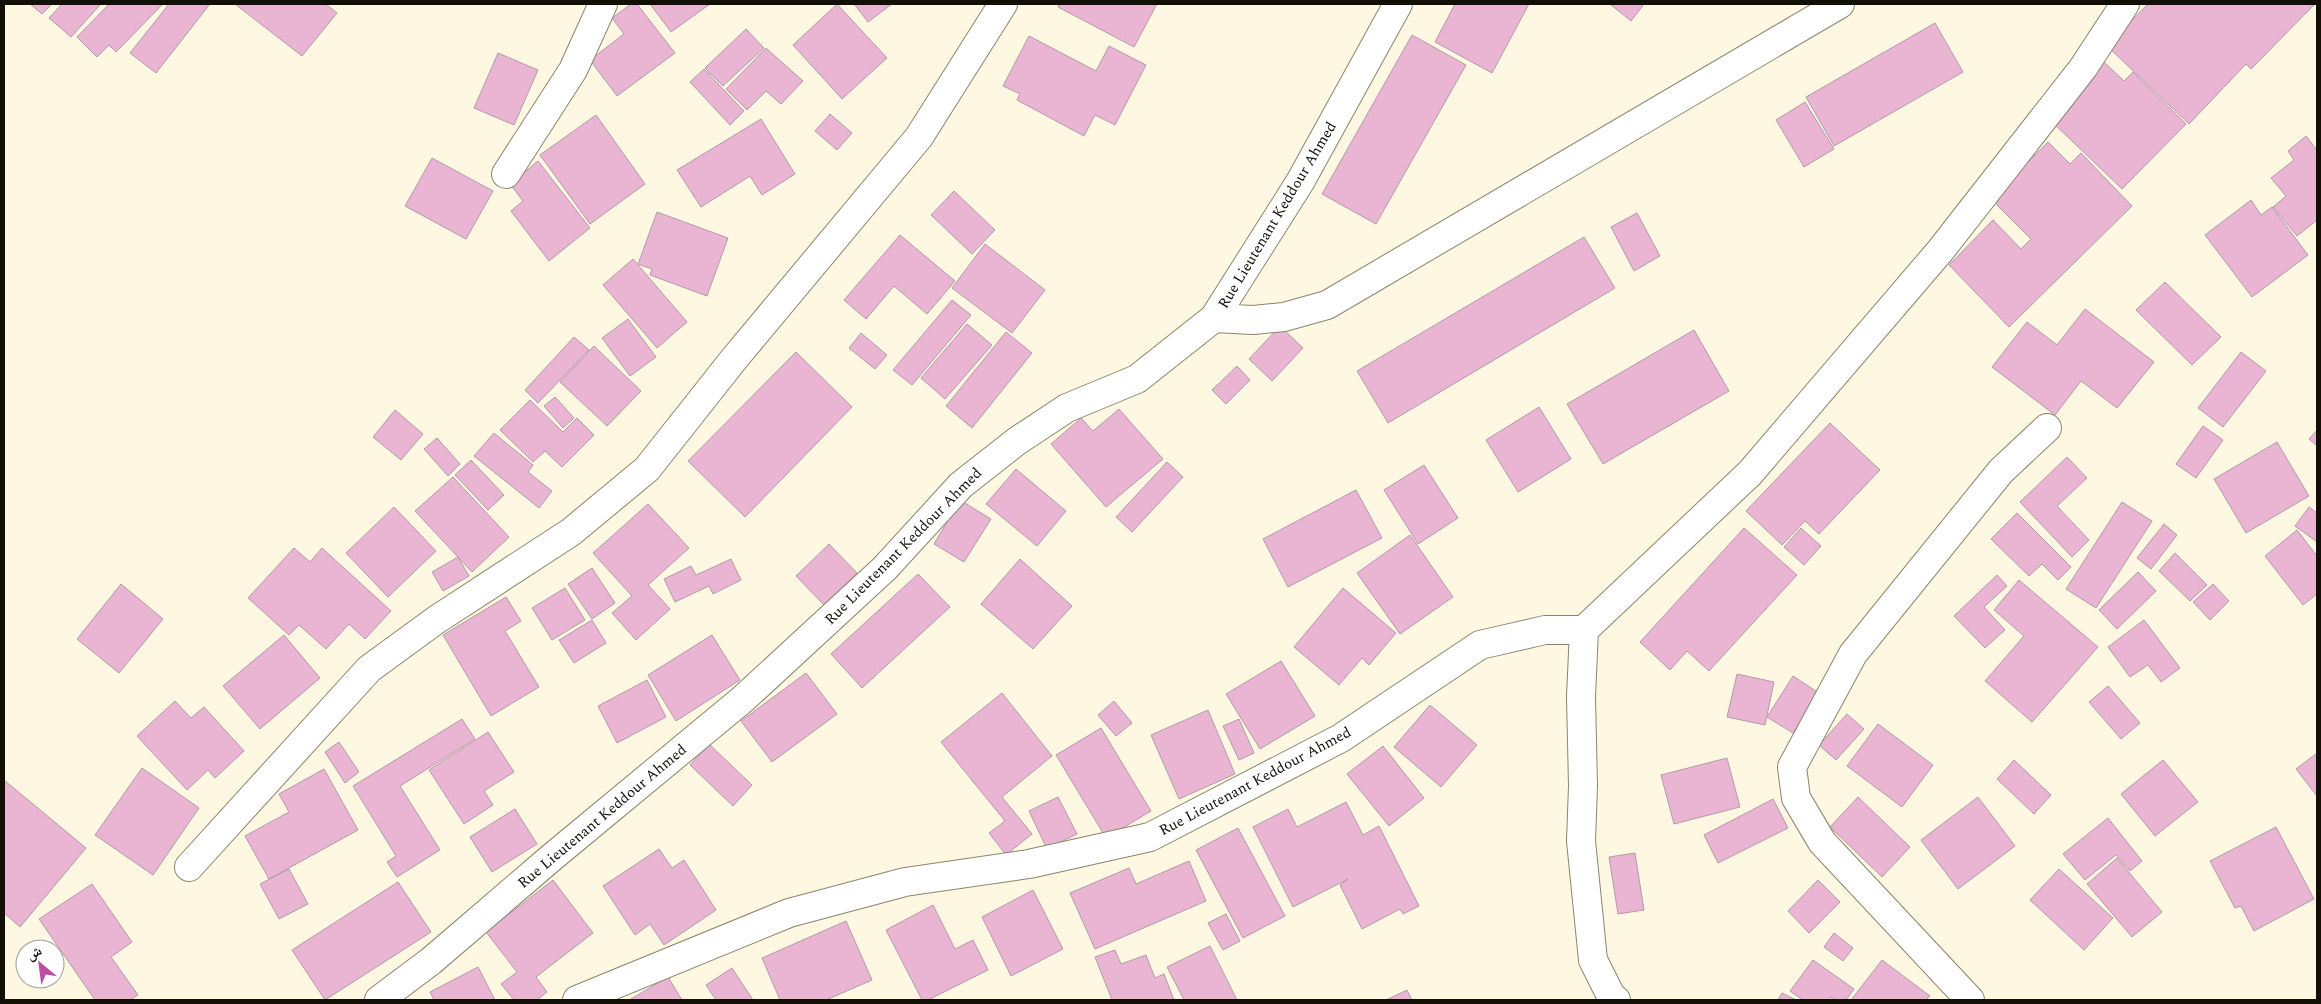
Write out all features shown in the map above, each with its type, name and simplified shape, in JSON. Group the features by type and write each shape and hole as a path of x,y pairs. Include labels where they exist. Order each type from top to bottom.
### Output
{"street":[{"path":"506,174 574,70 604,4"},
{"path":"189,867 368,669 436,620 572,532 646,469 734,359 919,137 1003,4"},
{"name":"Rue Lieutenant Keddour Ahmed","path":"379,1000 430,961 743,699 885,568 961,485 1016,440 1067,408 1137,378 1184,344 1214,318 1300,182 1398,4"},
{"path":"1214,318 1253,320 1284,317 1327,305 1840,4"},
{"path":"1616,1000 1611,996 1593,960 1581,841 1583,786 1581,696 1584,630 1750,473 1940,251 2083,68 2125,4"},
{"path":"1970,1000 1822,842 1796,798 1792,767 1853,654 2001,471 2047,428"},
{"name":"Rue Lieutenant Keddour Ahmed","path":"577,1000 789,913 906,882 1029,864 1150,837 1341,738 1480,645 1545,630 1584,630"}],"building":[{"path":"30,4 52,4 42,14"},
{"path":"62,4 100,5 71,37 49,18"},
{"path":"109,4 163,4 116,52 109,45 97,57 77,37"},
{"path":"169,4 210,4 156,73 130,53"},
{"path":"235,4 326,4 337,13 302,56"},
{"path":"631,4 637,4 675,53 617,96 590,60 624,34 612,18"},
{"path":"650,4 710,4 671,32"},
{"path":"837,4 887,58 842,99 793,45"},
{"path":"854,4 892,4 868,22"},
{"path":"1059,4 1157,4 1134,47 1058,7"},
{"path":"1455,4 1529,4 1492,73 1435,42"},
{"path":"1610,4 1644,4 1631,21"},
{"path":"2148,4 2315,4 2251,69 2246,64 2189,124 2107,46"},
{"path":"1935,23 1963,72 1834,146 1806,97"},
{"path":"746,29 764,48 723,86 705,68"},
{"path":"1412,35 1466,65 1376,224 1322,194"},
{"path":"1029,36 1096,71 1109,46 1146,65 1115,125 1095,115 1084,136 1017,100 1020,94 1003,86"},
{"path":"766,48 803,81 781,104 766,91 747,110 726,89"},
{"path":"498,53 538,70 514,125 474,108"},
{"path":"2102,60 2124,81 2133,72 2186,124 2122,189 2049,119"},
{"path":"704,69 744,111 730,125 690,82"},
{"path":"1805,102 1834,149 1804,167 1776,120"},
{"path":"830,114 852,133 837,150 815,131"},
{"path":"596,115 645,184 590,224 540,155"},
{"path":"761,119 795,174 762,195 750,176 701,207 677,170"},
{"path":"2306,136 2317,150 2317,220 2297,236 2273,207 2286,196 2271,178 2294,160 2288,151"},
{"path":"2048,142 2070,164 2081,153 2132,206 2009,327 1949,265 1993,220 2021,249 2031,239 1991,199"},
{"path":"432,158 493,191 466,239 405,206"},
{"path":"538,161 590,228 549,261 511,211 523,201 510,184"},
{"path":"954,191 995,230 972,254 931,215"},
{"path":"2251,200 2261,215 2272,207 2308,255 2252,297 2205,235"},
{"path":"657,212 728,238 707,296 650,275 652,269 638,264"},
{"path":"1637,213 1660,256 1634,271 1611,227"},
{"path":"900,235 955,281 927,314 894,286 866,319 844,300"},
{"path":"1584,237 1615,288 1388,423 1357,371"},
{"path":"985,244 1045,290 1012,333 952,288"},
{"path":"633,259 687,322 657,348 603,285"},
{"path":"2165,282 2221,337 2192,365 2136,310"},
{"path":"952,300 971,315 912,385 893,370"},
{"path":"2085,309 2154,362 2117,408 2081,381 2055,415 1992,367 2027,322 2057,345"},
{"path":"628,319 656,357 630,376 602,338"},
{"path":"967,324 992,345 945,399 921,378"},
{"path":"1280,326 1303,348 1272,381 1249,359"},
{"path":"1694,330 1729,391 1603,464 1567,404"},
{"path":"1006,332 1032,353 972,428 946,406"},
{"path":"861,333 887,355 875,369 849,348"},
{"path":"574,337 589,350 538,403 525,390"},
{"path":"594,346 641,391 607,426 560,382"},
{"path":"796,352 852,407 745,517 688,461"},
{"path":"2241,352 2266,371 2223,427 2198,408"},
{"path":"1237,366 1250,380 1226,404 1212,390"},
{"path":"555,397 574,418 563,428 544,406"},
{"path":"530,400 563,432 577,418 594,435 562,467 545,451 533,462 500,430"},
{"path":"1539,407 1571,459 1518,492 1486,440"},
{"path":"1119,409 1163,459 1106,507 1051,444 1081,418 1093,431"},
{"path":"395,410 423,434 401,460 373,437"},
{"path":"1830,423 1880,470 1819,534 1805,521 1782,545 1746,511"},
{"path":"2203,426 2223,440 2196,478 2176,464"},
{"path":"2317,430 2317,446 2309,439"},
{"path":"494,433 533,465 528,472 552,491 539,508 474,456"},
{"path":"437,438 460,464 448,476 424,449"},
{"path":"2277,442 2309,496 2246,533 2214,479"},
{"path":"2067,457 2087,478 2057,506 2089,540 2072,557 2020,502"},
{"path":"471,460 504,495 488,510 455,475"},
{"path":"1167,462 1183,477 1132,532 1116,517"},
{"path":"1424,465 1458,518 1418,544 1384,490"},
{"path":"1016,469 1066,511 1037,546 986,504"},
{"path":"453,477 509,537 472,572 415,511"},
{"path":"1356,490 1382,538 1288,587 1263,539"},
{"path":"960,500 991,519 964,562 934,544"},
{"path":"2122,502 2152,521 2096,608 2066,589"},
{"path":"648,504 689,548 648,585 670,609 636,640 612,613 632,596 593,553"},
{"path":"394,507 436,551 388,597 346,553"},
{"path":"2309,507 2317,513 2317,542 2295,526"},
{"path":"2017,513 2071,567 2058,580 2042,564 2029,576 1991,539"},
{"path":"2164,524 2177,535 2151,569 2137,558"},
{"path":"1744,528 1797,575 1709,671 1687,651 1670,670 1640,642"},
{"path":"1801,528 1821,546 1804,565 1784,547"},
{"path":"2297,530 2317,556 2317,594 2303,605 2265,556"},
{"path":"1410,535 1453,597 1400,634 1357,573"},
{"path":"829,544 857,573 824,605 796,576"},
{"path":"294,548 310,562 322,548 391,611 365,639 349,624 326,649 299,625 289,635 248,598"},
{"path":"2175,553 2207,585 2190,601 2159,571"},
{"path":"458,557 469,576 443,591 432,572"},
{"path":"731,559 741,580 713,594 709,586 675,602 664,579 691,566 696,575"},
{"path":"1020,559 1072,606 1033,649 981,604"},
{"path":"592,568 615,603 592,619 568,584"},
{"path":"2138,572 2156,591 2117,629 2099,610"},
{"path":"918,574 950,607 862,688 831,654"},
{"path":"1997,575 2007,586 1984,607 2005,630 1985,648 1954,616"},
{"path":"2019,580 2098,647 2032,722 1985,681 2024,636 1994,610"},
{"path":"121,584 163,619 119,673 77,639"},
{"path":"2213,584 2229,601 2210,620 2193,602"},
{"path":"565,588 585,620 552,640 532,608"},
{"path":"1343,588 1396,633 1369,665 1362,658 1339,685 1294,647"},
{"path":"506,597 521,621 505,631 539,687 491,716 443,635"},
{"path":"592,620 606,643 574,663 559,640"},
{"path":"2144,620 2180,668 2161,682 2148,665 2130,677 2108,647"},
{"path":"284,635 320,678 260,729 223,686"},
{"path":"712,635 740,680 676,721 648,675"},
{"path":"1281,661 1315,716 1260,749 1226,694"},
{"path":"806,673 837,714 772,762 741,721"},
{"path":"1737,674 1774,682 1765,725 1727,717"},
{"path":"1793,676 1819,693 1793,733 1767,717"},
{"path":"647,680 666,717 617,743 598,706"},
{"path":"2108,686 2140,723 2121,739 2089,702"},
{"path":"1002,693 1052,756 1002,797 1032,834 1006,855 989,833 1005,821 941,742"},
{"path":"175,701 191,718 204,707 244,751 215,778 208,770 187,790 137,736"},
{"path":"1114,701 1132,723 1116,736 1098,715"},
{"path":"1430,705 1477,745 1441,787 1394,747"},
{"path":"1208,710 1235,774 1179,799 1151,735"},
{"path":"1847,714 1864,729 1836,760 1819,745"},
{"path":"462,719 475,739 400,786 440,850 397,877 387,862 396,856 353,786"},
{"path":"1239,719 1254,753 1239,760 1223,726"},
{"path":"1878,724 1933,765 1902,807 1847,766"},
{"path":"1101,728 1151,811 1106,838 1056,755"},
{"path":"488,732 514,772 484,791 493,805 464,824 429,770"},
{"path":"339,742 359,772 345,783 325,752"},
{"path":"709,744 752,785 733,806 690,765"},
{"path":"1383,746 1424,798 1389,826 1347,774"},
{"path":"2317,753 2317,796 2296,769"},
{"path":"1727,758 1740,807 1674,824 1661,775"},
{"path":"2014,760 2051,795 2034,814 1997,779"},
{"path":"2163,760 2198,802 2155,836 2121,794"},
{"path":"142,768 199,808 153,875 95,835"},
{"path":"324,769 358,830 269,879 245,836 289,812 279,794"},
{"path":"4,780 86,848 20,927 4,913"},
{"path":"1058,797 1077,834 1047,849 1029,811"},
{"path":"1858,797 1910,847 1882,877 1830,827"},
{"path":"1978,797 2015,846 1958,889 1921,840"},
{"path":"1773,799 1788,828 1718,863 1704,835"},
{"path":"1346,802 1363,835 1379,826 1419,906 1403,914 1400,909 1362,929 1340,885 1348,879 1293,907 1253,827 1288,809 1297,827"},
{"path":"515,809 537,844 492,872 470,837"},
{"path":"2108,818 2142,861 2130,871 2116,855 2085,880 2063,854"},
{"path":"2276,827 2314,899 2254,931 2241,906 2235,908 2210,861"},
{"path":"1238,828 1285,916 1243,938 1196,850"},
{"path":"659,849 672,868 684,860 716,910 664,945 650,924 635,935 603,886"},
{"path":"1635,853 1644,910 1618,914 1609,857"},
{"path":"2117,858 2162,912 2132,937 2087,884"},
{"path":"1189,861 1206,901 1095,949 1070,893 1129,868 1136,884"},
{"path":"289,869 308,904 279,919 260,884"},
{"path":"2059,869 2113,918 2084,950 2030,900"},
{"path":"553,880 593,933 536,977 547,992 537,1000 514,1000 501,984 517,972 486,932"},
{"path":"1818,880 1840,902 1809,933 1788,911"},
{"path":"398,882 431,932 325,1000 292,950"},
{"path":"92,884 132,942 111,957 138,995 130,1000 95,1000 65,957 65,939 53,939 39,919"},
{"path":"1033,890 1063,949 1011,976 982,917"},
{"path":"933,905 955,949 973,940 988,970 928,1000 922,1000 886,930"},
{"path":"1226,914 1240,941 1223,950 1208,923"},
{"path":"846,921 872,980 826,1000 780,1000 762,958"},
{"path":"1834,933 1853,948 1843,961 1824,947"},
{"path":"1210,946 1237,1000 1184,1000 1167,967"},
{"path":"1115,950 1121,964 1146,955 1155,978 1164,974 1174,1000 1112,1000 1095,957"},
{"path":"1813,960 1854,989 1846,1000 1836,1000 1831,997 1829,1000 1803,1000 1790,991"},
{"path":"1882,960 1930,996 1926,1000 1851,1000"},
{"path":"478,967 495,1000 434,1000 430,992"},
{"path":"732,968 753,1000 716,1000 706,985"},
{"path":"668,977 682,1000 631,999"},
{"path":"1407,990 1412,1000 1386,1000"},
{"path":"1782,993 1796,1000 1778,1000"}]}
